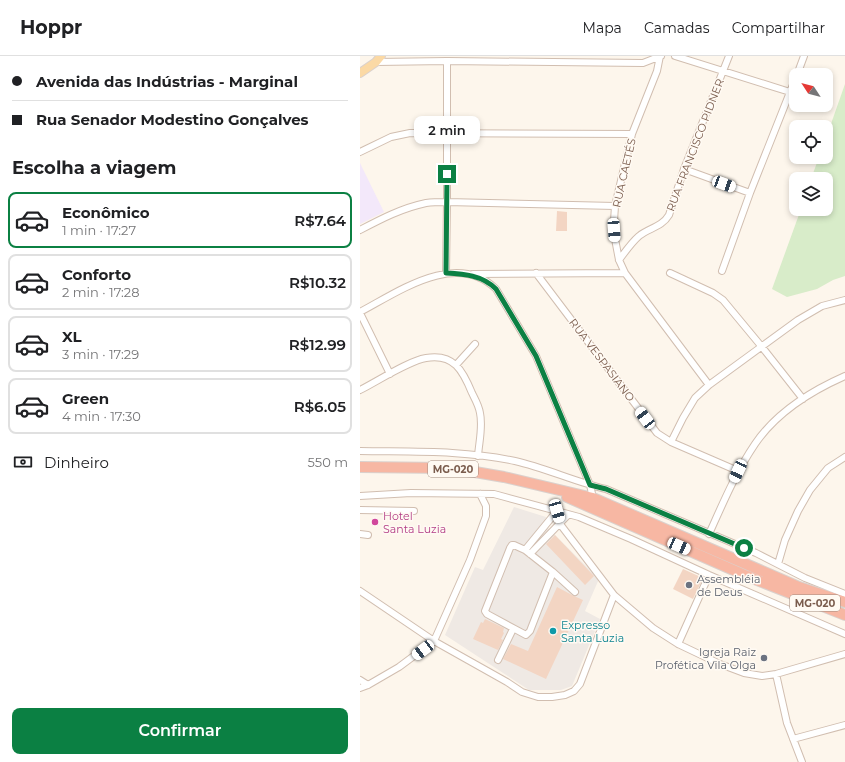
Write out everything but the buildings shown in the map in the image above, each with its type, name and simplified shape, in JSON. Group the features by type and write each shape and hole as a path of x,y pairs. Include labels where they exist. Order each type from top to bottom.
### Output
{"highway":[{"name":"MG-020","path":"360,467 444,468 496,475 593,498 802,582 845,602"},
{"name":"MG-020","path":"544,486 747,576 845,615"}],"main road":[{"path":"360,73 379,59"}],"street":[{"path":"379,59 643,63 659,56 663,56"},
{"name":"RUA CAETÉS","path":"659,56 657,71 632,134 615,206 615,239 619,260 625,273 709,385"},
{"path":"675,56 789,92"},
{"name":"RUA FRANCISCO PIDNER","path":"619,260 639,236 665,221 669,214 684,169 729,56"},
{"path":"799,68 804,56"},
{"path":"446,273 447,61"},
{"path":"722,271 750,193 789,95"},
{"path":"360,152 400,134 410,133 632,134"},
{"path":"684,169 750,193"},
{"path":"360,230 390,215 427,203 447,202 615,206"},
{"path":"390,374 360,312 422,279 446,273 625,273"},
{"name":"RUA VESPASIANO","path":"536,273 657,432 671,442 738,471"},
{"path":"670,273 713,293 723,300 803,399"},
{"path":"470,274 490,283 496,289 536,356 590,485 593,498"},
{"path":"671,442 683,418 696,398 709,385 798,320 822,306 845,300"},
{"path":"456,365 475,344"},
{"path":"360,390 413,362 426,358 440,357 450,360 459,367 468,383 480,412 481,430 478,456"},
{"path":"709,534 738,471 756,443 777,419 803,399 826,384 845,376"},
{"path":"360,451 443,452 516,461 606,489 756,553 778,564 802,582 845,594"},
{"path":"778,564 785,540 798,511 810,490 828,468 845,457"},
{"path":"360,496 411,492 494,494 579,517 845,634"},
{"path":"360,688 399,667 434,641 470,560 486,516 486,506 480,494"},
{"path":"360,510 414,511"},
{"path":"557,511 560,524 614,595 654,628 678,644 720,664 762,676 776,674 845,654"},
{"path":"527,552 557,511"},
{"path":"527,552 560,524 568,515"},
{"path":"631,539 636,527"},
{"path":"360,534 368,535"},
{"path":"660,552 665,540"},
{"path":"553,572 529,633 525,635 487,614 485,611 510,547 514,545 527,552 553,572 575,592"},
{"path":"678,644 709,575"},
{"path":"786,591 794,590 802,582"},
{"path":"360,591 434,641 522,692 538,698 552,698 565,695 574,691 580,684 614,595"},
{"path":"498,660 513,629"},
{"path":"776,674 787,723 802,762"},
{"path":"360,680 368,685"},
{"path":"793,739 845,725"}],"shaded area":[{"path":"360,163 384,212 360,224"},
{"path":"514,507 546,517 544,524 599,579 585,611 600,619 572,686 561,690 529,690 445,635 475,567 483,570"}],"green space":[{"path":"845,84 845,276 833,280 817,289 787,297 772,289 798,216 833,216 833,172 814,172 816,164 833,164 832,120"}],"place":[{"name":"Hotel Santa Luzia","path":"375,522"},
{"name":"Assembléia de Deus","path":"689,585"},
{"name":"Expresso Santa Luzia","path":"553,631"},
{"name":"Igreja Raiz Profética Vila Olga","path":"764,658"}],"route":[{"path":"447,174 446,273 470,274 490,283 496,289 536,356 590,485 606,489 744,548"}]}
